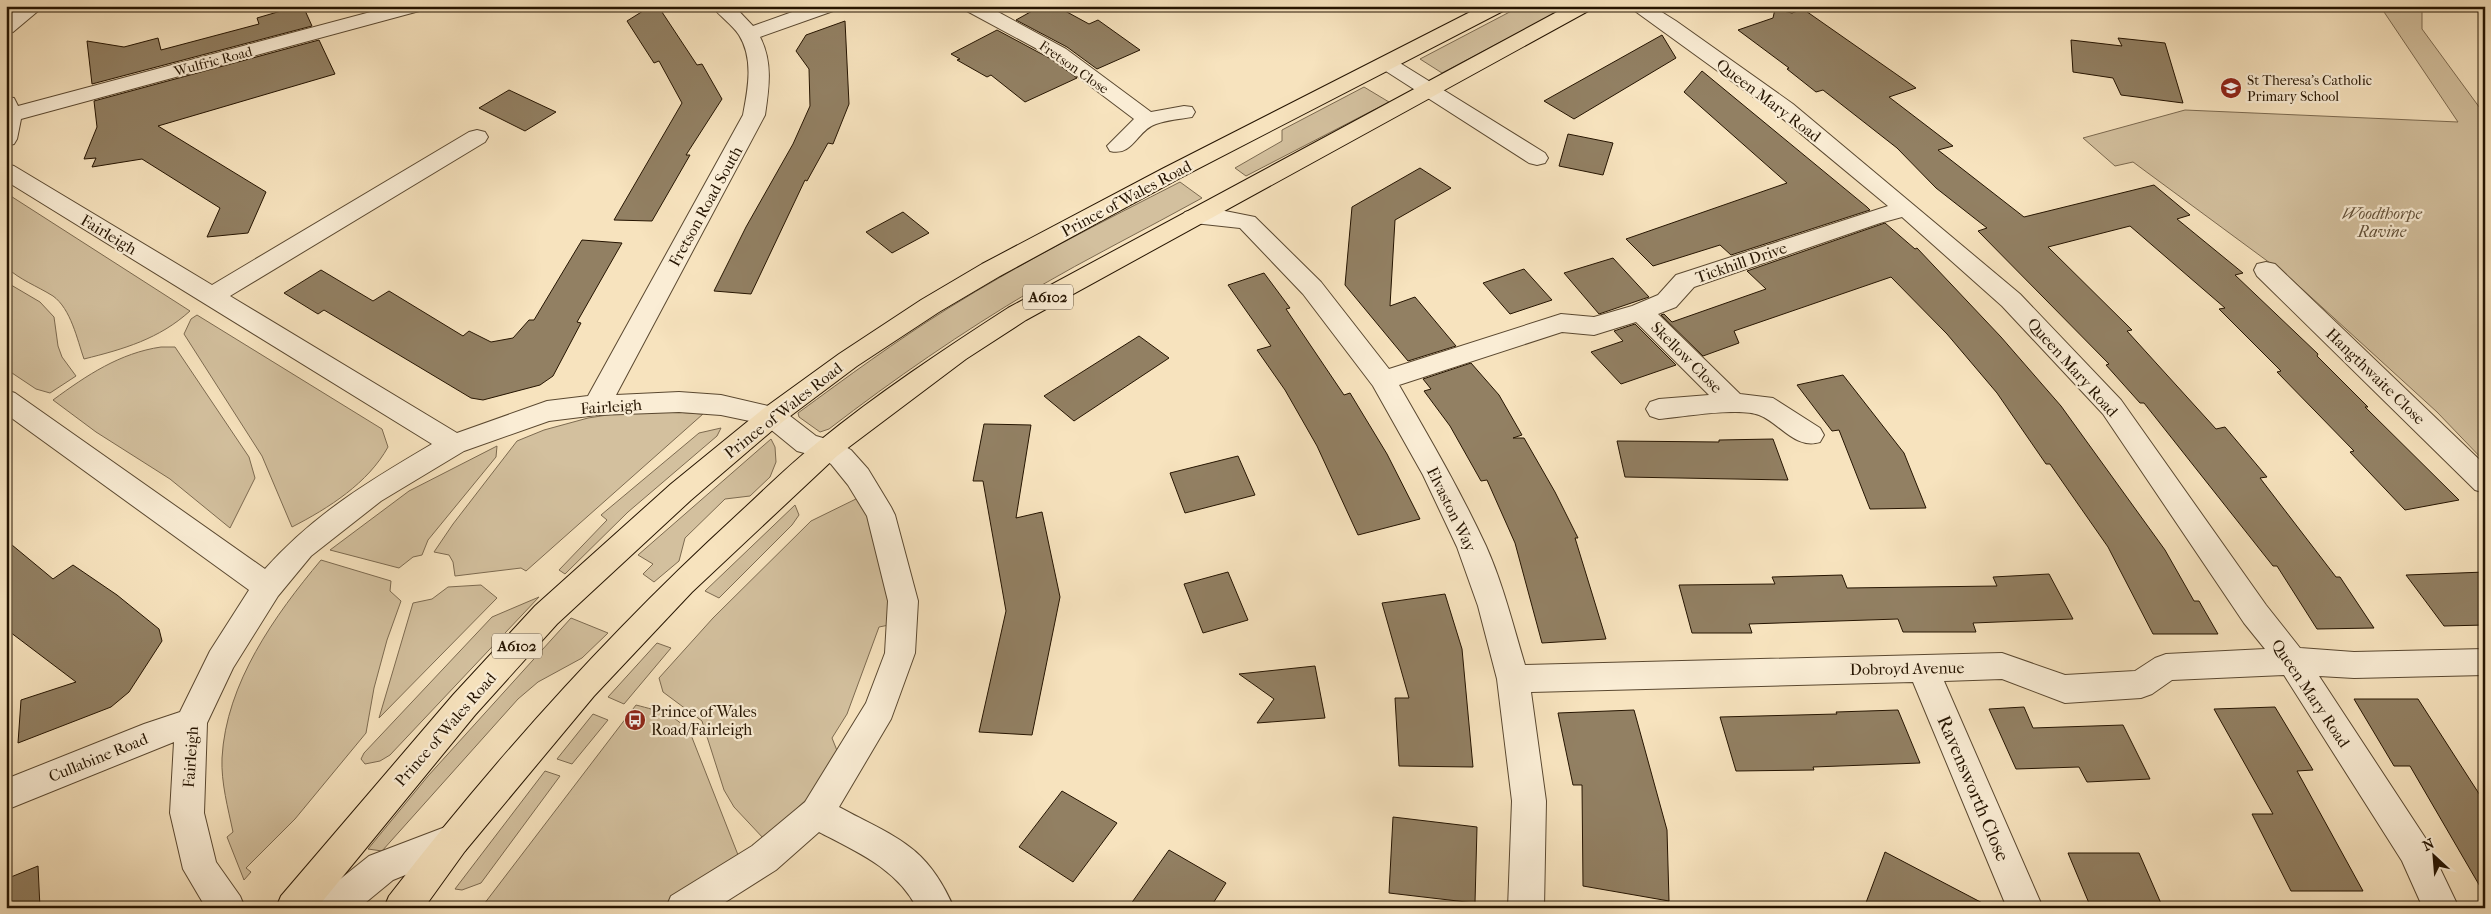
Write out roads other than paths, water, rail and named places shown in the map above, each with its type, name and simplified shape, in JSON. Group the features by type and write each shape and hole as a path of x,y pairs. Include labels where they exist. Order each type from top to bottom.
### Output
{"highway":[{"name":"Prince of Wales Road","path":"294,908 464,705 546,614 681,492 772,416 848,360 930,306 990,270 1182,168 1498,6"},
{"name":"A6102","path":"402,908 453,840 583,686 682,583 827,449 957,353 1017,314 1583,6"}],"street":[{"path":"6,28 34,6"},
{"name":"Wulfric Road","path":"9,109 356,14 416,6"},
{"name":"Fretson Road South","path":"597,405 754,115 760,83 758,58 749,34 722,6"},
{"path":"749,34 830,6"},
{"name":"Fretson Close","path":"972,6 1059,53 1146,119"},
{"name":"Queen Mary Road","path":"1638,6 1669,25 1785,109 1906,209 2011,300 2112,407 2255,614 2292,661 2414,850 2441,908"},
{"path":"1388,64 1537,158"},
{"path":"6,139 9,109"},
{"path":"1118,146 1146,119 1184,112"},
{"path":"212,296 477,137"},
{"name":"Fairleigh","path":"6,172 454,444"},
{"name":"Tickhill Drive","path":"1383,380 1561,322 1594,326 1641,312 1666,301 1685,281 1874,217 1906,209"},
{"name":"Elvaston Way","path":"1193,217 1225,218 1247,222 1312,288 1383,380 1436,474 1472,547 1493,606 1513,680 1529,801 1526,908"},
{"name":"Hangthwaite Close","path":"2266,270 2485,482"},
{"name":"Skellow Close","path":"1641,312 1732,403"},
{"name":"Fairleigh","path":"227,908 200,869 187,813 191,723 221,660 267,587 301,548 371,493 454,444 547,411 597,405 704,403 772,416"},
{"name":"Skellow Close","path":"1659,409 1732,403 1764,405 1810,435"},
{"path":"11,410 267,587"},
{"path":"684,908 764,858 818,813 880,709 900,653 903,601 881,515 858,477 841,457 827,449 806,444 772,416"},
{"path":"2292,661 2354,666 2485,662"},
{"name":"Dobroyd Avenue","path":"1513,680 2002,666 2065,689 2141,684 2166,667 2292,661"},
{"name":"Ravensworth Close","path":"1923,668 2025,908"},
{"name":"Cullabine Road","path":"6,795 155,734 191,723"},
{"path":"818,813 885,849 908,866 920,879 936,908"},
{"path":"332,908 381,868 453,840"}],"place":[{"name":"St Theresa's Catholic Primary School","path":"2231,88"},
{"name":"Prince of Wales Road/Fairleigh","path":"635,720"}],"park label":[{"name":"Woodthorpe Ravine","path":"2382,222"}]}
